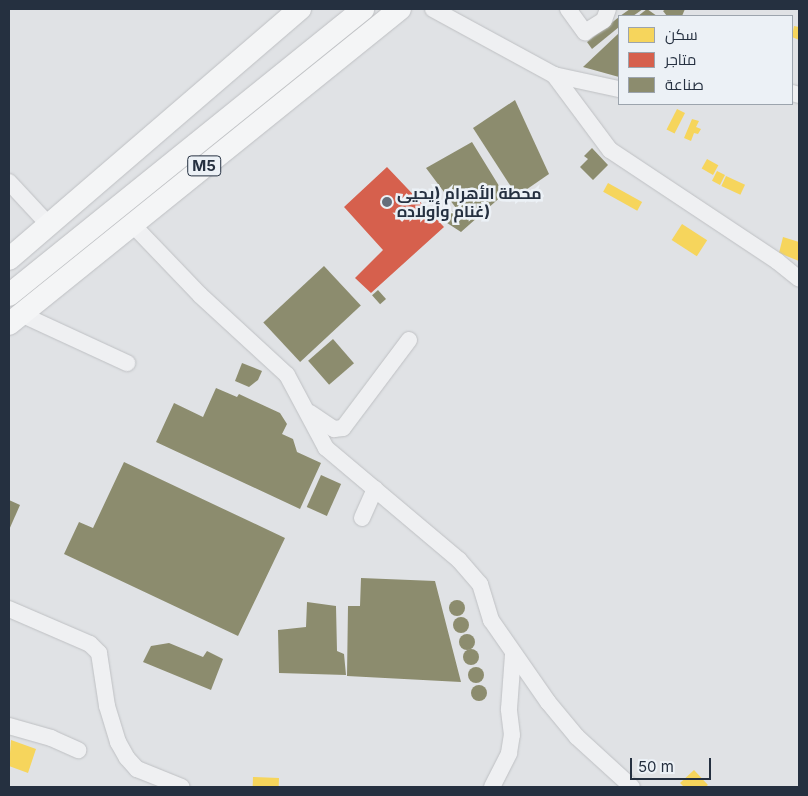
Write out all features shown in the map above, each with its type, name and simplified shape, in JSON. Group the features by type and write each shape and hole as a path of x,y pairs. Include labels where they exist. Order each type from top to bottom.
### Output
{"highway":[{"path":"9,259 300,9"},
{"name":"M5","path":"9,295 363,9"},
{"name":"M5","path":"15,319 400,9"}],"street":[{"path":"432,9 554,75 618,89"},
{"path":"572,10 585,32 604,20 608,9"},
{"path":"554,75 610,150 777,261 799,279"},
{"path":"9,182 48,224"},
{"path":"132,224 200,295 287,375 326,448 459,560 480,584 492,620 513,654 577,738 632,787"},
{"path":"15,319 127,363"},
{"path":"306,410 326,425 343,428 409,340"},
{"path":"362,518 374,489"},
{"path":"9,609 90,644 99,653 107,706 118,742 127,758 137,769 182,787"},
{"path":"492,787 510,744 513,654"},
{"path":"9,726 52,738 78,750"}],"building: سكن":[{"path":"794,26 799,27 799,40 793,37"},
{"path":"677,109 685,113 675,134 667,129"},
{"path":"692,119 699,121 696,127 701,129 698,134 694,133 691,141 684,138"},
{"path":"707,159 718,165 713,175 702,169"},
{"path":"717,171 725,175 720,185 712,181"},
{"path":"726,176 745,185 740,195 721,186"},
{"path":"608,183 642,202 637,211 603,192"},
{"path":"682,224 707,240 697,256 672,240"},
{"path":"783,237 799,242 799,261 779,253"},
{"path":"11,740 36,749 28,773 9,766"},
{"path":"694,770 708,785 705,787 684,787 680,783"},
{"path":"253,777 279,778 279,787 253,787"}],"building: متاجر":[{"path":"387,167 444,227 371,293 355,278 383,250 344,207"}],"building: صناعة":[{"path":"630,9 643,9 634,15 621,15"},
{"path":"647,9 656,15 639,15"},
{"path":"666,9 685,9 682,15 666,15 663,11"},
{"path":"618,18 618,28 592,49 587,42"},
{"path":"618,34 618,77 583,67"},
{"path":"515,100 549,174 517,196 473,128"},
{"path":"472,142 504,194 461,232 444,221 456,208 426,168"},
{"path":"592,148 608,165 593,180 580,167 588,159 584,156"},
{"path":"324,266 361,305 300,362 263,323"},
{"path":"378,290 386,299 380,304 372,295"},
{"path":"333,339 354,363 329,385 308,361"},
{"path":"242,363 262,371 258,380 249,387 235,381"},
{"path":"216,388 237,397 239,394 280,413 287,424 282,434 293,439 297,452 321,463 300,509 156,442 174,403 203,417"},
{"path":"124,462 285,538 238,636 64,554 79,522 93,528"},
{"path":"321,475 341,484 327,516 307,507"},
{"path":"9,500 20,505 9,530"},
{"path":"361,578 435,581 461,682 347,676 348,606 360,606"},
{"path":"457,600 465,608 457,616 449,608"},
{"path":"307,602 336,606 337,651 344,654 346,675 279,673 278,630 306,627"},
{"path":"461,617 469,625 461,633 453,625"},
{"path":"467,634 475,642 467,650 459,642"},
{"path":"169,643 203,657 207,651 223,659 211,690 143,662 151,646"},
{"path":"471,649 479,657 471,665 463,657"},
{"path":"476,667 484,675 476,683 468,675"},
{"path":"479,685 487,693 479,701 471,693"}],"place":[{"name":"محطة الأهرام (يحيى غنام وأولاده)","path":"387,202"}]}
